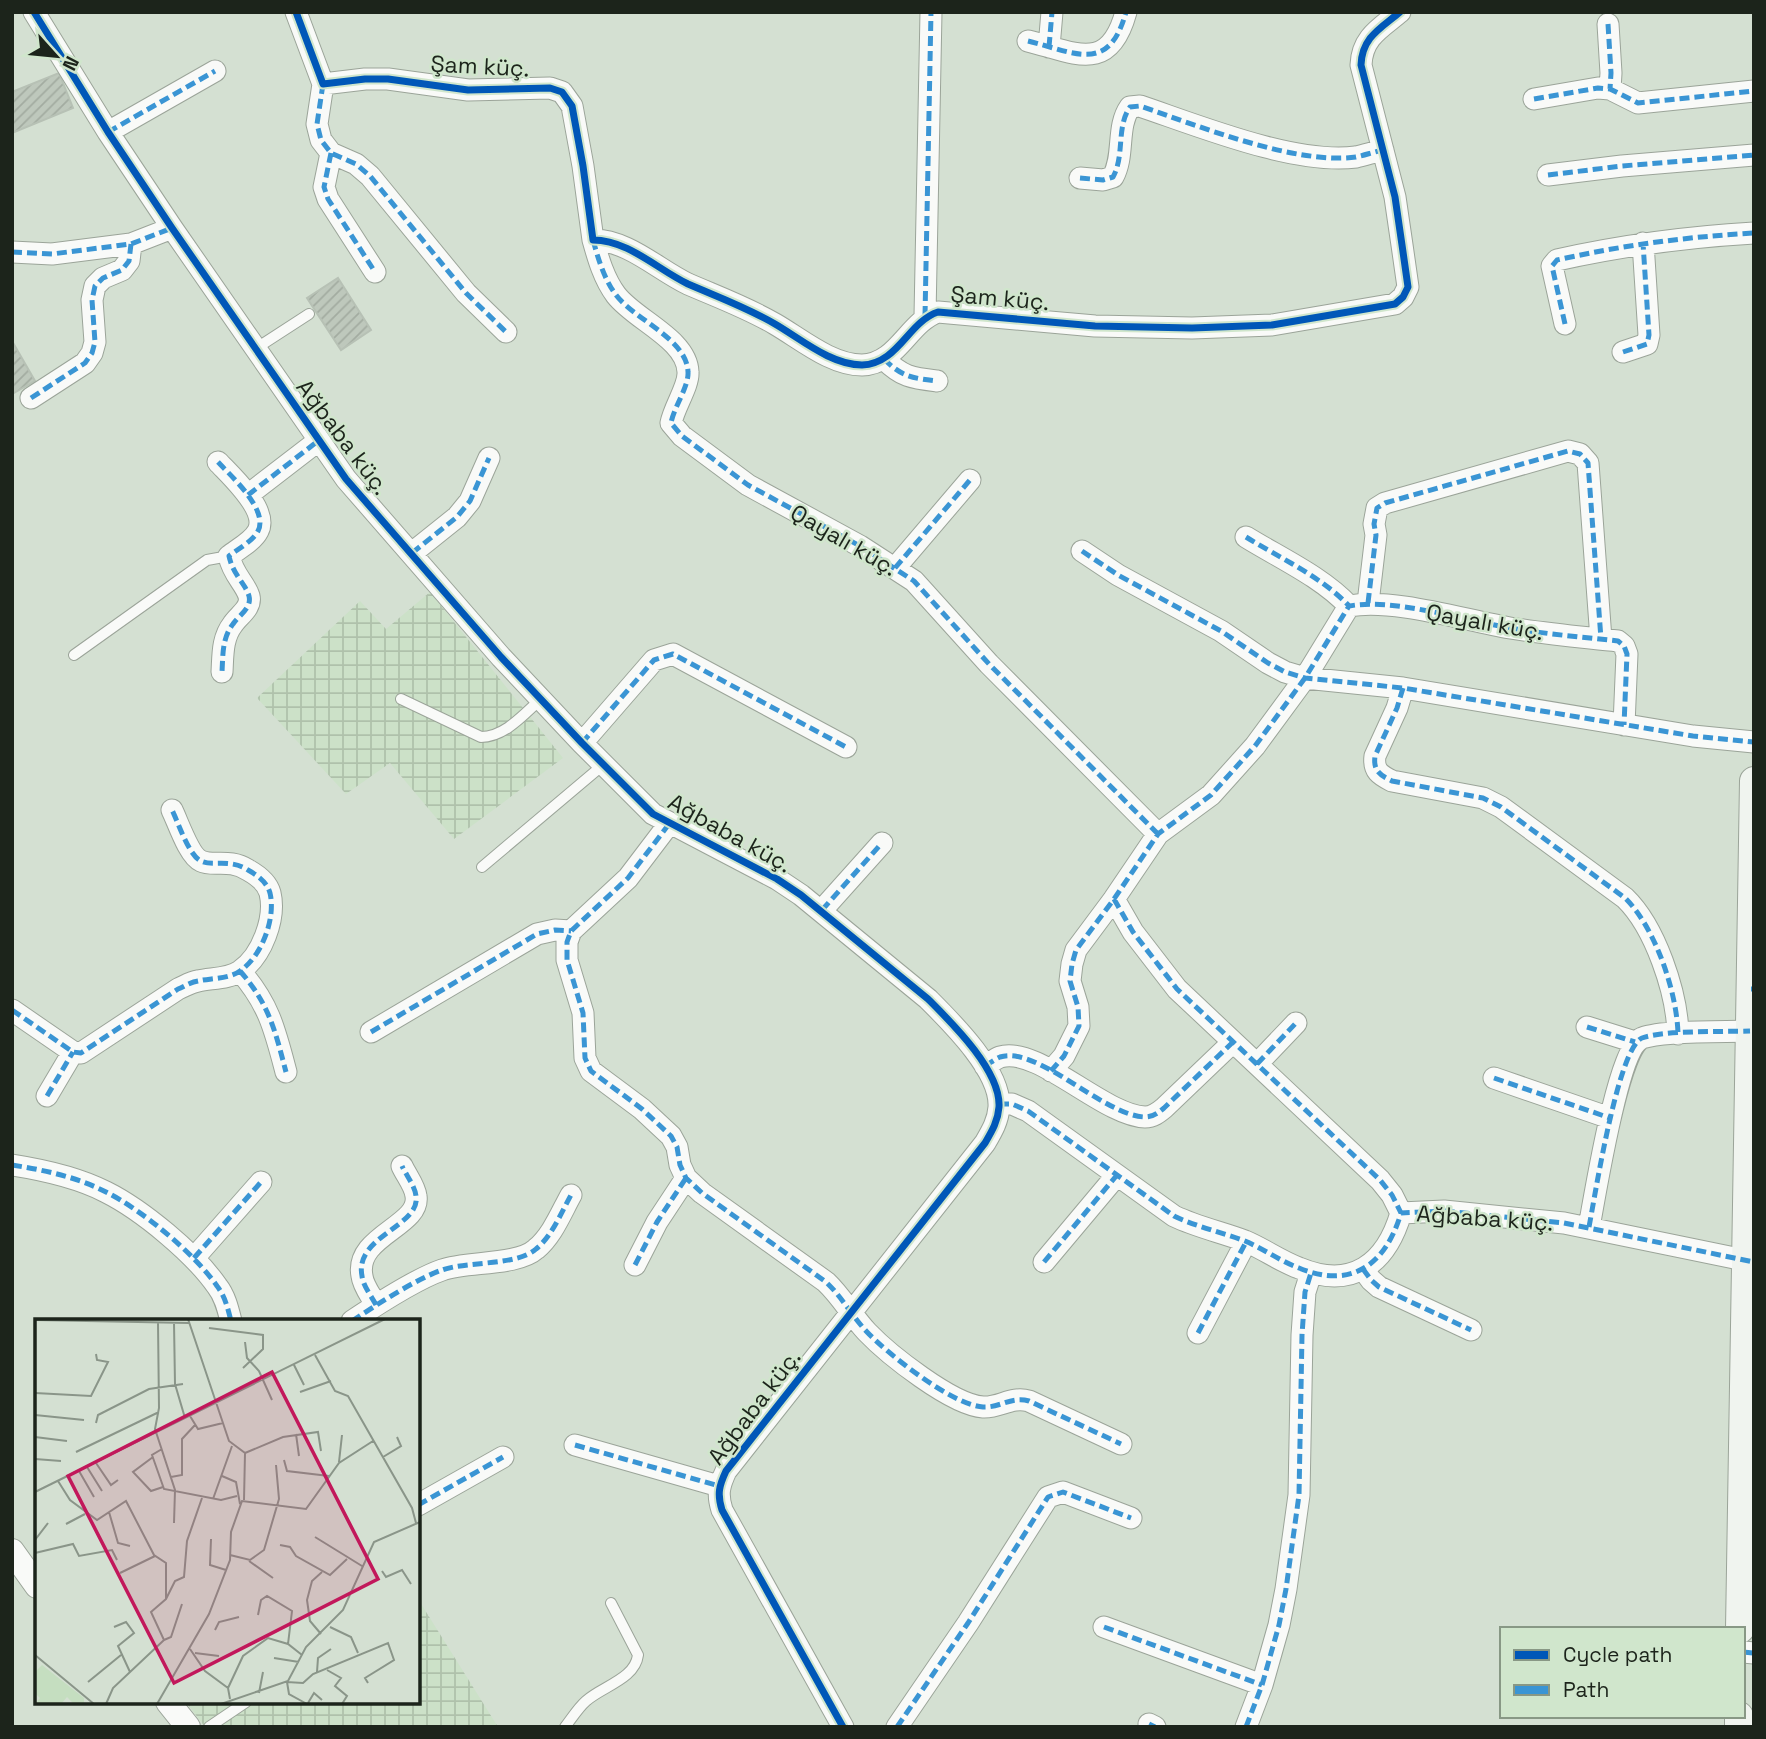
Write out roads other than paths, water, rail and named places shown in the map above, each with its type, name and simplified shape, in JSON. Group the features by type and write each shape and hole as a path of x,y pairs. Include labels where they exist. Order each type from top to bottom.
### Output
{"main road":[{"path":"1740,1627 1749,1262 1749,1031 1752,989 1754,781"}],"street":[{"path":"296,12 323,84 317,124 321,140 331,153 356,164 370,176 466,293 506,332"},
{"path":"925,316 931,12"},
{"path":"1052,12 1038,44 1085,55 1104,52 1115,42 1126,12"},
{"name":"Şam küç.","path":"884,359 925,316 938,312 1095,326 1192,328 1272,325 1395,303 1403,297 1408,286 1395,197 1361,65 1361,53 1366,41 1400,12"},
{"name":"Ağbaba küç.","path":"38,13 108,132 346,480 541,699 653,814 776,879 822,910 928,999 985,1066 996,1087 999,1104 996,1123 985,1143 726,1471 719,1486 718,1497 722,1510 843,1727"},
{"path":"1608,24 1610,89"},
{"path":"108,132 215,71"},
{"name":"Şam küç.","path":"323,84 388,79 468,90 550,88 562,92 572,106 593,240"},
{"path":"1534,99 1598,88 1610,89 1638,103 1754,91"},
{"path":"1080,178 1103,180 1113,177 1118,168 1125,115 1130,107 1140,106 1252,144 1322,157 1356,157 1383,150"},
{"path":"331,153 324,187 328,199 374,272"},
{"path":"1548,175 1754,155"},
{"path":"12,252 52,254 131,244 172,228"},
{"path":"1565,324 1552,275 1552,266 1557,260 1677,238 1754,233"},
{"path":"593,240 608,240 627,248 687,283 749,310 813,348 842,361 862,365 884,359 898,373 937,382"},
{"name":"Qayalı küç.","path":"593,240 615,294 636,315 677,345 686,357 689,375 671,423 682,436 748,485 895,568 934,601 989,664 1158,834"},
{"path":"1623,352 1647,344 1649,335 1643,243"},
{"path":"31,398 85,363 95,342 92,300 95,286 103,278 122,270 129,261 131,244"},
{"path":"248,495 318,441"},
{"path":"1051,1071 1064,1056 1079,1026 1070,981 1076,950 1114,900 1158,834 1211,795 1227,778 1255,746 1359,605 1374,561 1377,508 1385,503 1568,451 1580,454 1588,463 1601,639"},
{"path":"412,553 457,517 470,501 489,458"},
{"path":"218,462 248,495 260,518 257,534 229,556 232,570 249,596 248,606 231,625 224,640 222,672"},
{"path":"895,568 970,480"},
{"path":"1246,537 1359,605"},
{"path":"1082,551 1128,581 1222,632 1268,663 1305,678 1403,688 1693,736 1754,741"},
{"name":"Qayalı küç.","path":"1359,605 1618,641 1624,646 1626,654 1624,725"},
{"path":"582,743 654,660 673,654 846,747"},
{"path":"1403,688 1375,757 1374,765 1380,775 1392,781 1483,798 1501,807 1625,898 1653,939 1674,999 1678,1034"},
{"path":"12,1010 73,1052 81,1053 178,989 195,981 240,971 254,955 266,933 272,914 270,891 261,879 239,866 201,861 193,854 172,810"},
{"path":"669,824 628,878 571,930 567,942 567,960 583,1013 585,1058 592,1071 642,1109 671,1136 686,1178 702,1193 826,1282 885,1351 927,1380 966,1402 984,1407 1018,1398 1121,1444"},
{"path":"822,910 882,843"},
{"path":"1114,900 1133,932 1177,989 1380,1180 1401,1213"},
{"path":"370,1032 537,934 571,930"},
{"path":"240,971 252,985 274,1023 286,1072"},
{"path":"1257,1064 1296,1023"},
{"path":"1587,1027 1634,1042"},
{"path":"1588,1227 1610,1118 1627,1056 1634,1042 1644,1037 1749,1031"},
{"path":"985,1066 1001,1057 1018,1056 1051,1071 1123,1112 1144,1117 1154,1116 1233,1042"},
{"path":"47,1096 73,1052"},
{"path":"1494,1079 1610,1118"},
{"path":"999,1104 1012,1104 1028,1111 1174,1216 1198,1227 1246,1242 1311,1273 1347,1275 1363,1269 1380,1287 1471,1330"},
{"path":"12,1165 75,1179 104,1191 143,1216 194,1258 219,1287 230,1319"},
{"path":"376,1305 362,1278 361,1263 365,1252 409,1214 416,1204 416,1195 402,1166"},
{"path":"1044,1262 1117,1175"},
{"path":"635,1265 657,1222 686,1178"},
{"path":"194,1258 261,1182"},
{"path":"355,1319 440,1270 523,1257 536,1249 550,1232 571,1195"},
{"name":"Ağbaba küç.","path":"1363,1269 1382,1255 1394,1236 1401,1213 1444,1211 1588,1227 1749,1262"},
{"path":"1198,1334 1246,1242"},
{"path":"1246,1727 1262,1685 1286,1589 1299,1495 1302,1335 1306,1292 1311,1273"},
{"path":"575,1445 719,1486"},
{"path":"420,1504 503,1457"},
{"path":"897,1727 968,1623 1048,1497 1063,1492 1131,1518"},
{"path":"12,1551 35,1584"},
{"path":"1104,1627 1262,1685"},
{"path":"170,1704 188,1727"}],"lane":[{"path":"255,349 309,314"},
{"path":"74,655 207,560 229,556"},
{"path":"401,699 481,737 491,737 501,733 541,699"},
{"path":"482,867 603,765"},
{"path":"565,1727 587,1700 632,1670 637,1663 639,1655 611,1603"},
{"path":"209,1727 243,1704"}]}
